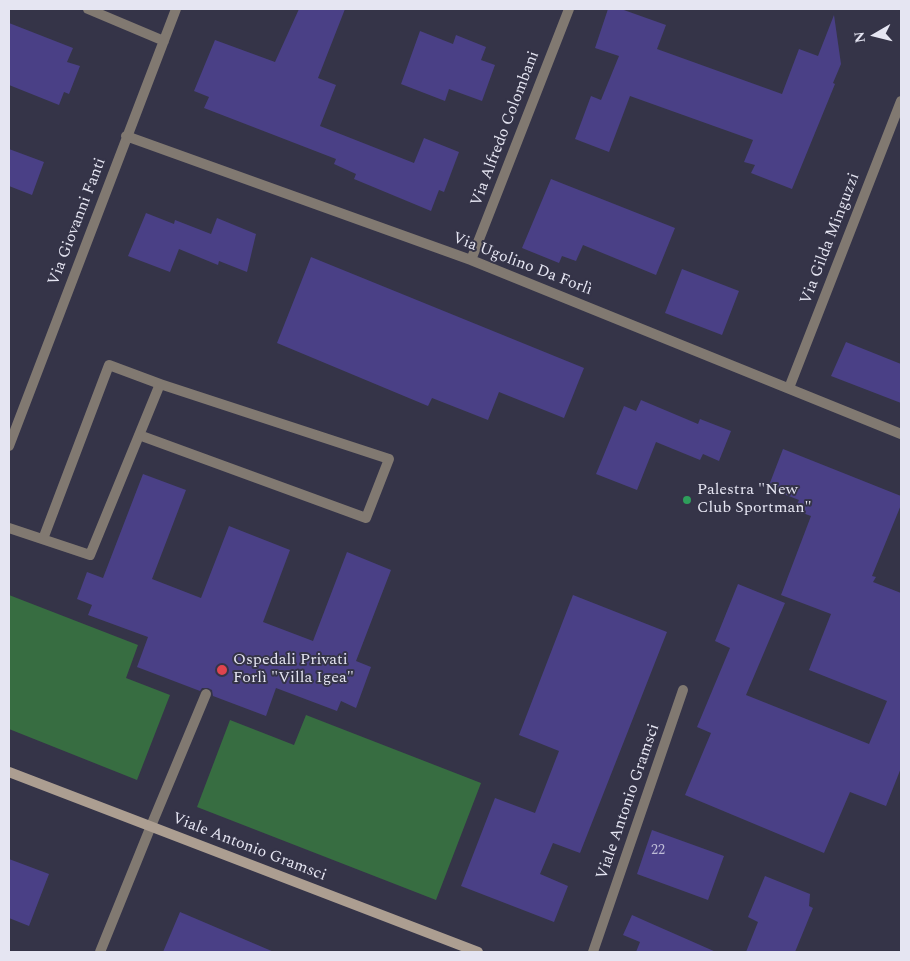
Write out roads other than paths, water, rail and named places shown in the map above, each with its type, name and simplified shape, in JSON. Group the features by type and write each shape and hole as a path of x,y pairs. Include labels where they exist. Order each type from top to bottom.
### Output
{"main road":[{"name":"Viale Antonio Gramsci","path":"9,772 478,952"}],"street":[{"path":"88,9 164,41"},
{"name":"Via Giovanni Fanti","path":"9,446 176,9"},
{"name":"Via Alfredo Colombani","path":"471,260 569,9"},
{"name":"Via Gilda Minguzzi","path":"788,388 901,101"},
{"name":"Via Ugolino Da Forlì","path":"126,136 471,260 901,434"},
{"path":"43,539 109,365 160,384 389,459 366,518 139,435"},
{"path":"9,528 90,555 160,384"},
{"name":"Viale Antonio Gramsci","path":"592,952 683,690"},
{"path":"100,952 206,694"}],"place":[{"name":"Palestra \"New Club Sportman\"","path":"687,500"},
{"name":"Ospedali Privati Forlì \"Villa Igea\"","path":"222,670"}]}
